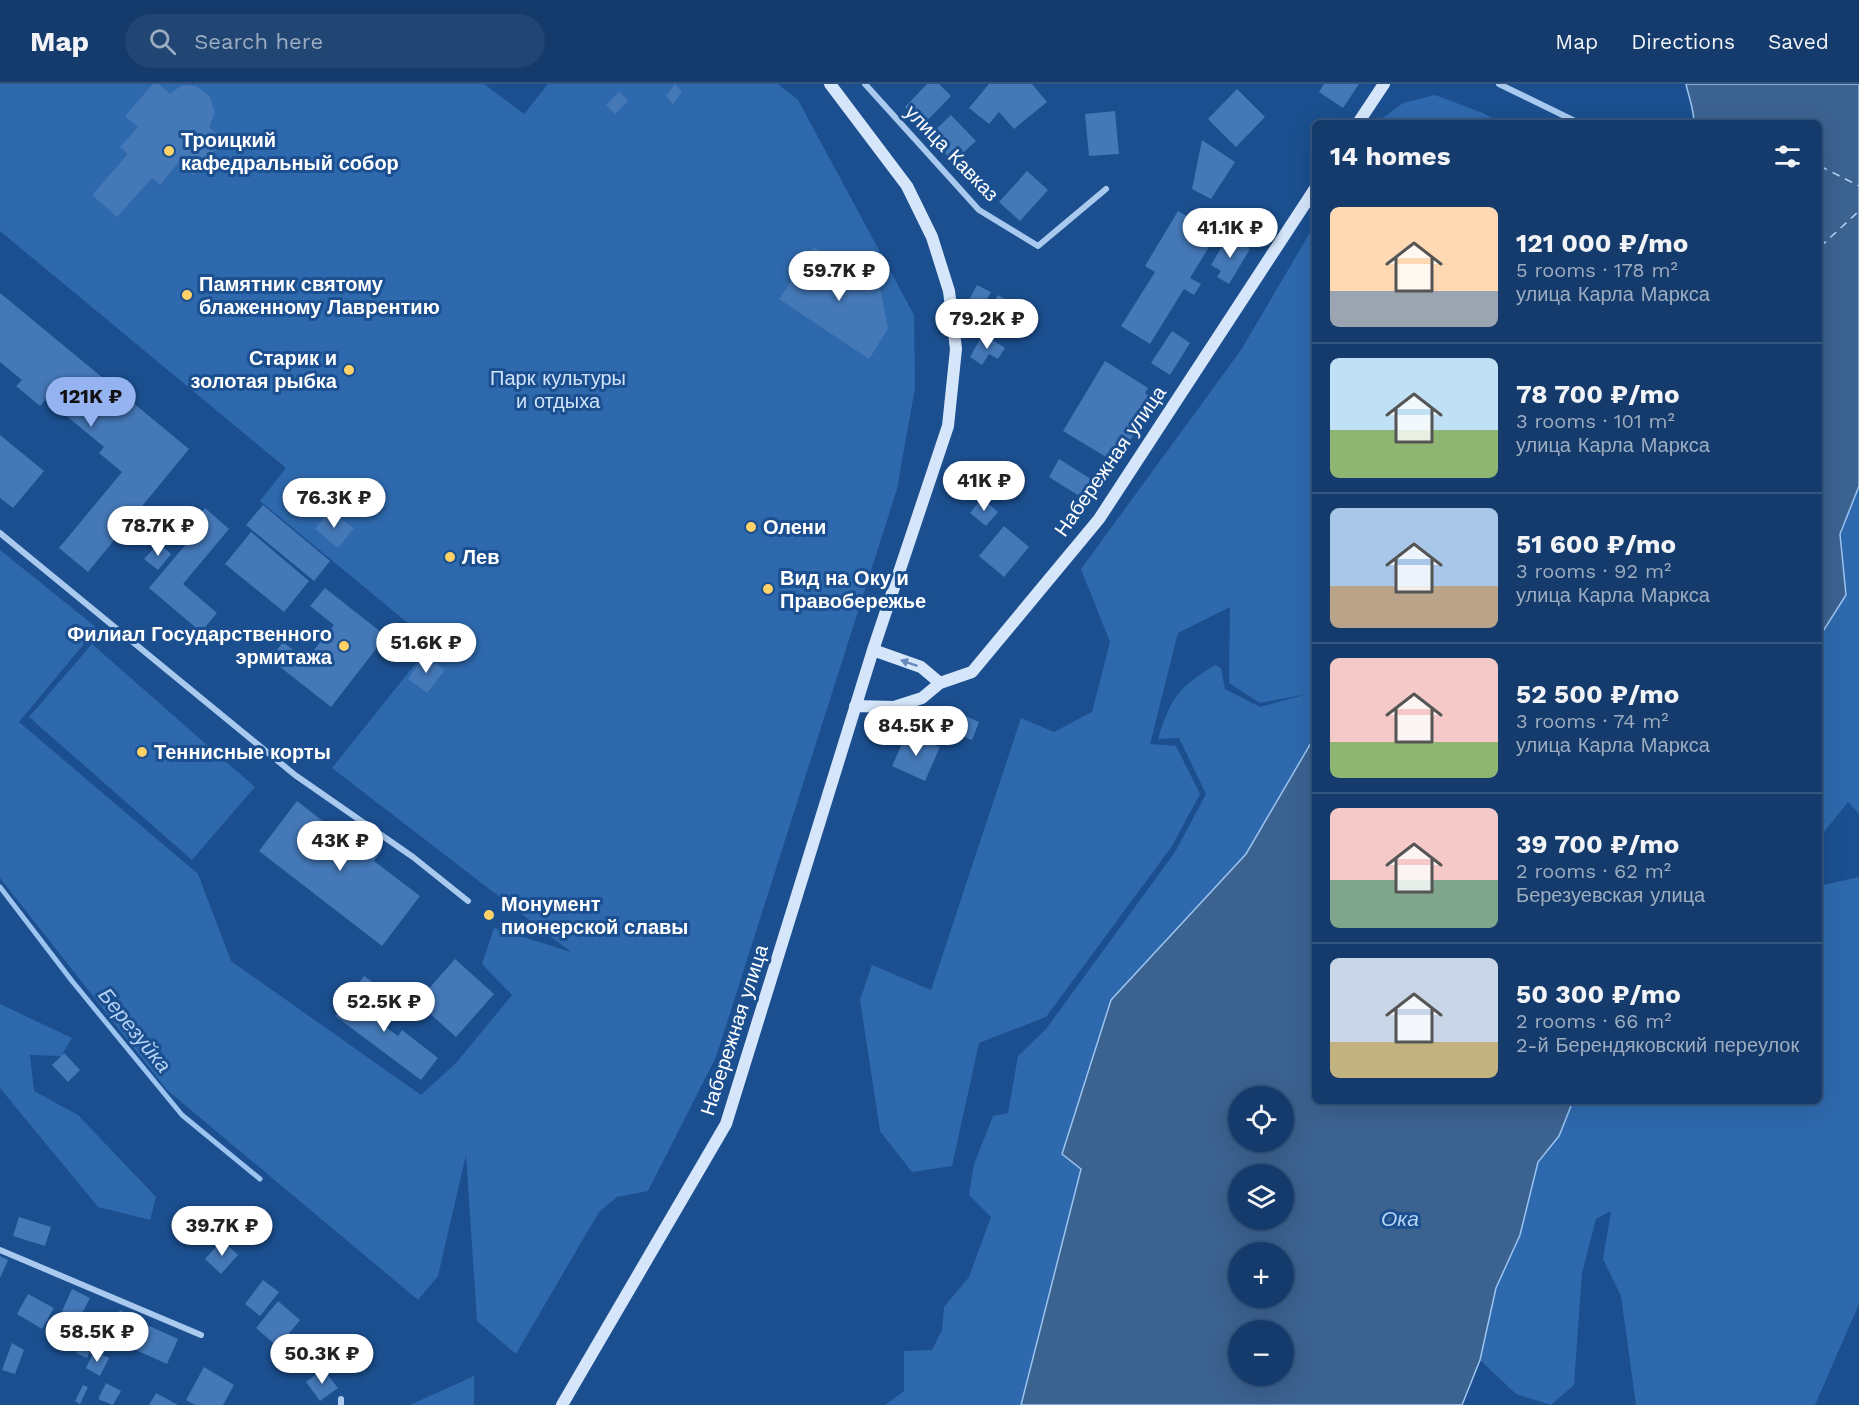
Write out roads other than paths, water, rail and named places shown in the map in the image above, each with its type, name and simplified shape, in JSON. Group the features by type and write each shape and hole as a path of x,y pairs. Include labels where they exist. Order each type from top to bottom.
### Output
{"main road":[{"name":"Набережная улица","path":"562,1405 726,1124 855,706 948,426 956,349 949,291 932,237 907,186 830,84"},
{"path":"1360,120 1384,84"},
{"name":"Набережная улица","path":"855,706 894,707 922,698 940,683 972,672 1099,519 1312,193"},
{"path":"873,650 921,667 940,683"}],"street":[{"name":"улица Кавказ","path":"865,84 980,210 1038,246 1106,189"},
{"path":"1499,84 1573,120"},
{"path":"0,533 295,775 413,857 468,901"},
{"path":"0,1251 201,1335"}],"water":[{"path":"1686,84 1859,84 1859,486 1840,534 1846,595 1822,633 1822,120 1694,120"},
{"name":"Ока","path":"1312,741 1312,1104 1572,1104 1559,1136 1538,1162 1520,1235 1496,1288 1480,1360 1462,1405 1021,1405 1081,1169 1062,1154 1111,1000 1246,854"}],"waterway":[{"name":"Березуйка","path":"0,887 72,981 182,1115 260,1179"}],"place":[{"name":"Троицкий кафедральный собор","path":"169,151"},
{"name":"Памятник святому блаженному Лаврентию","path":"187,295"},
{"name":"Старик и золотая рыбка","path":"349,370"},
{"name":"Олени","path":"751,527"},
{"name":"Лев","path":"450,557"},
{"name":"Вид на Оку и Правобережье","path":"768,589"},
{"name":"Филиал Государственного эрмитажа","path":"344,646"},
{"name":"Теннисные корты","path":"142,752"},
{"name":"Монумент пионерской славы","path":"489,915"}],"park label":[{"name":"Парк культуры и отдыха","path":"558,390"}]}
